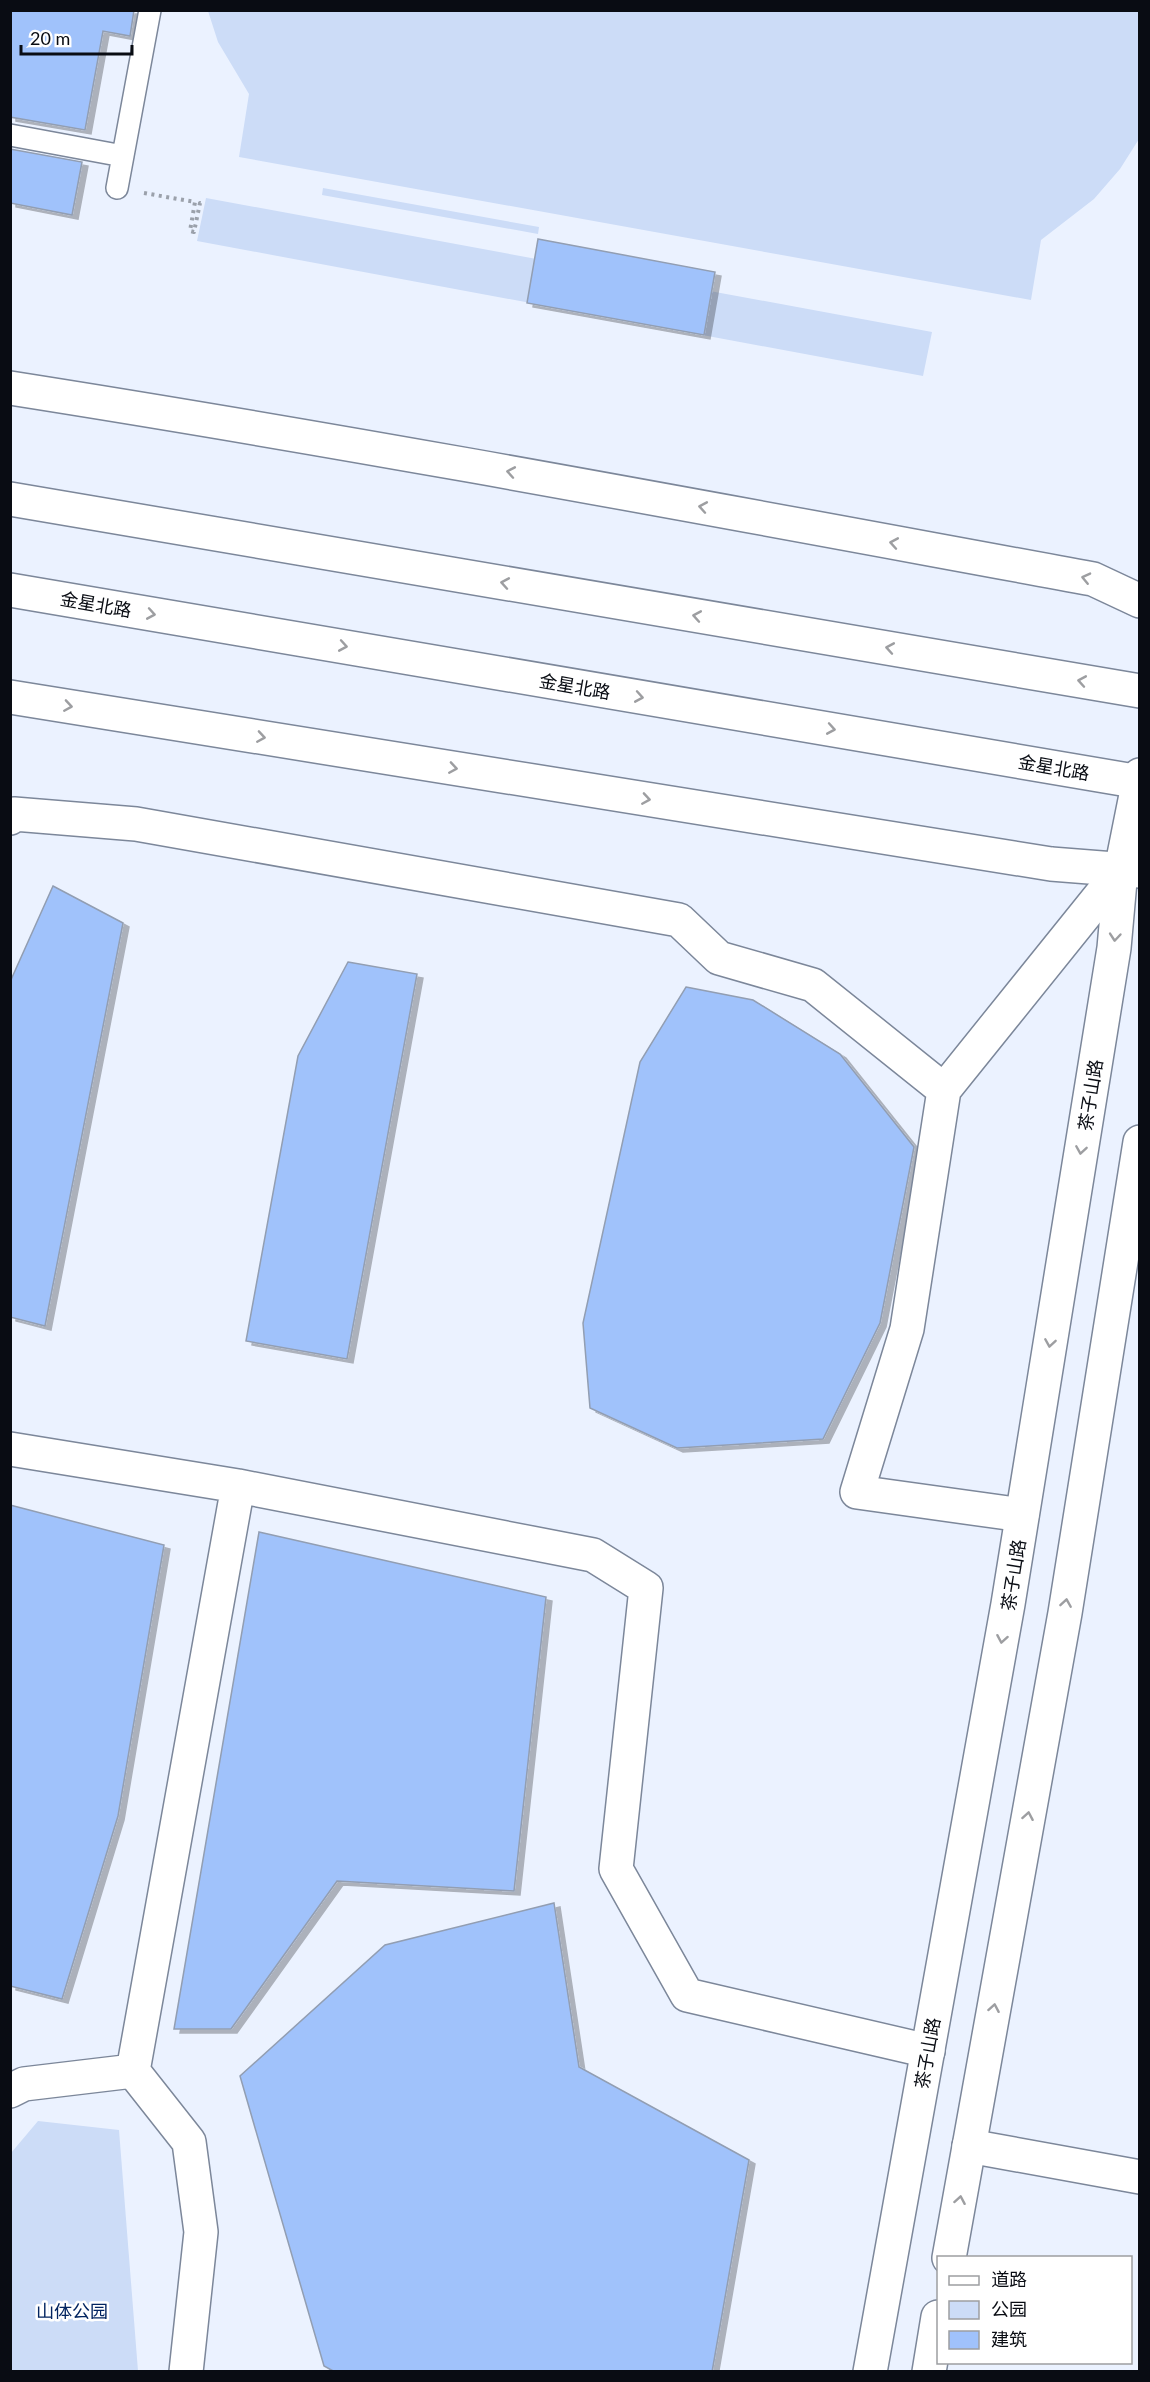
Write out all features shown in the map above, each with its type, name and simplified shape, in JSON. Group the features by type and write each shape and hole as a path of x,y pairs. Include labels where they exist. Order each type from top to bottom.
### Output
{"street":[{"path":"10,388 457,462 1093,579 1140,601"},
{"path":"10,500 1140,691"},
{"name":"金星北路","path":"10,590 1139,780"},
{"path":"10,697 1039,862 1130,870"},
{"name":"茶子山路","path":"870,2372 1022,1515 1114,948 1130,870 1139,780"},
{"path":"10,818 14,814 136,824 679,920 719,958 813,985 945,1090"},
{"path":"1022,1515 857,1492 907,1329 945,1090 1130,870"},
{"path":"949,2256 1065,1613 1140,1142"},
{"path":"10,1449 238,1486 593,1555 646,1588 616,1869 687,1995 928,2051"},
{"path":"186,2372 201,2232 189,2142 133,2071 238,1486"},
{"path":"10,2091 24,2084 133,2071"},
{"path":"969,2146 1140,2177"},
{"path":"928,2372 937,2327"}],"lane":[{"path":"117,188 150,10"},
{"path":"10,135 123,156"}],"path":[{"path":"117,188 195,202 190,231 194,232 200,203 204,204"}],"green space":[{"path":"208,11 1139,11 1139,139 1120,169 1094,199 1041,240 1031,300 239,157 249,94 218,42"},
{"path":"323,188 539,227 538,234 322,195"},
{"path":"206,198 932,332 923,376 197,241"},
{"name":"山体公园","path":"38,2121 119,2130 138,2371 11,2371 11,2153"}],"building":[{"path":"10,10 134,10 130,36 103,31 85,130 10,117"},
{"path":"10,149 82,162 72,215 10,203"},
{"path":"538,239 715,272 704,335 527,303"},
{"path":"53,886 123,923 45,1326 10,1317 10,982"},
{"path":"348,962 417,974 347,1359 246,1341 298,1056"},
{"path":"686,987 753,1000 840,1054 914,1147 880,1323 823,1439 677,1448 590,1408 583,1323 640,1062"},
{"path":"10,1505 164,1545 118,1816 62,1999 10,1986"},
{"path":"259,1532 546,1597 514,1891 337,1881 231,2029 174,2029"},
{"path":"554,1903 579,2067 749,2160 712,2372 335,2372 324,2366 240,2076 385,1945"}]}
